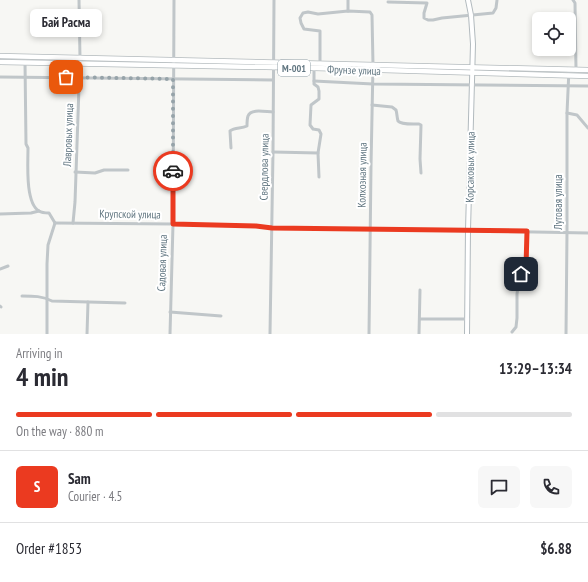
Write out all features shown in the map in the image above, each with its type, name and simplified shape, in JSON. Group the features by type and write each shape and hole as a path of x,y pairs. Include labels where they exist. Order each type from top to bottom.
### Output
{"main road":[{"name":"Фрунзе улица","path":"0,56 80,58 273,68 588,76"},
{"name":"Фрунзе улица","path":"0,62 80,64 273,62 588,70"}],"street":[{"name":"Лавровых улица","path":"72,223 75,202 80,64 79,0"},
{"name":"Садовая улица","path":"170,334 173,224 174,0"},
{"name":"Свердлова улица","path":"270,334 274,0"},
{"path":"320,63 320,31 304,29 300,18 303,13 308,12 318,14 348,11 348,0"},
{"name":"Корсаковых улица","path":"468,0 471,15 473,44 468,230 468,334"},
{"path":"388,2 425,2 427,4 424,18 433,20 493,13 496,8 497,0"},
{"path":"573,0 576,70"},
{"name":"Колхозная улица","path":"348,11 370,12 372,15 373,84 369,334"},
{"path":"25,62 26,144 28,148 29,187 31,201 39,211"},
{"path":"314,63 314,84 318,87 319,99 311,105 310,125 314,129 319,130 321,134 318,153 319,177"},
{"name":"Луговая улица","path":"566,334 567,113 569,69"},
{"path":"0,77 273,80"},
{"path":"314,82 588,86"},
{"path":"372,105 392,107 396,110 399,122 421,125 421,173"},
{"path":"231,148 230,131 247,126 250,112 273,112"},
{"path":"567,113 577,115 588,128"},
{"path":"273,152 318,153"},
{"path":"75,172 95,173 104,170 128,170"},
{"path":"0,214 31,213 39,211 49,213 55,223 48,245 46,298 47,334"},
{"name":"Крупской улица","path":"55,223 173,224 256,226 272,228 588,233"},
{"path":"512,332 516,327 519,278 526,267 527,231"},
{"path":"0,269 8,266"},
{"path":"419,334 420,290"},
{"path":"22,296 35,296 52,301 125,303"},
{"path":"87,334 88,302"},
{"path":"170,312 221,316"},
{"path":"420,319 468,319"}],"way so far":[{"path":"66,77 173,79 173,171"}],"place":[{"name":"Бай Расма","path":"66,77"}],"route":[{"path":"173,171 173,224 256,226 272,228 527,231 526,267 521,274"}]}
